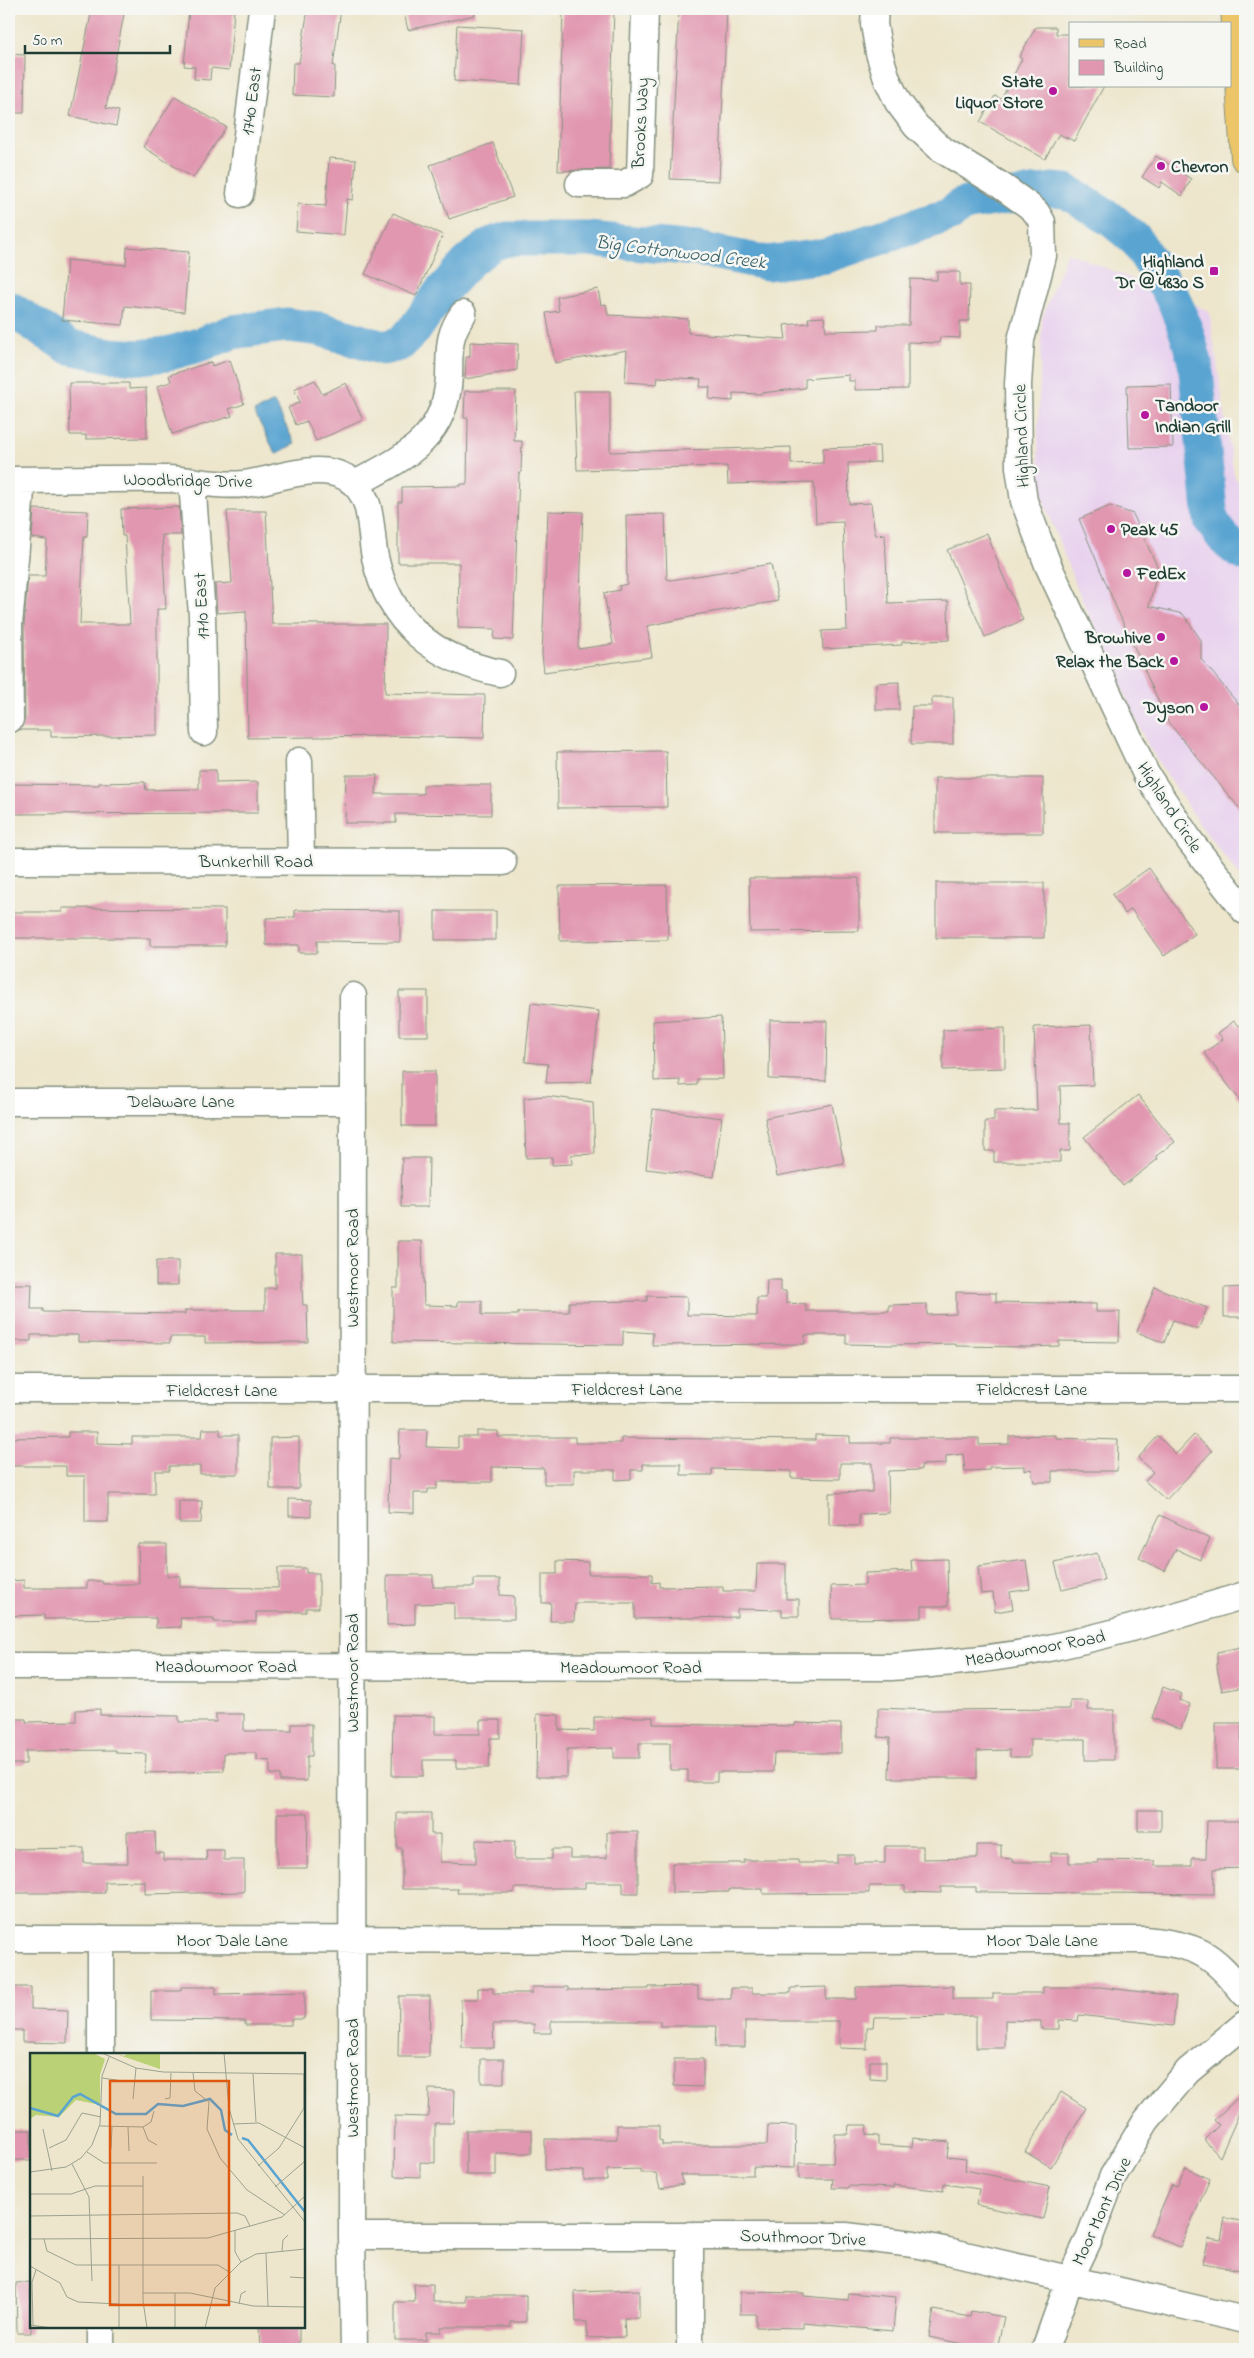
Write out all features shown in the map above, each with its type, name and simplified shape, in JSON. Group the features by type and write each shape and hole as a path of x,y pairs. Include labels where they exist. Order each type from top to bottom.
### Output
{"main road":[{"path":"1235,9 1245,158"}],"street":[{"name":"1740 East","path":"240,194 262,9"},
{"name":"Brooks Way","path":"580,184 624,184 640,175 646,9"},
{"name":"Highland Circle","path":"874,9 874,24 879,53 887,79 898,102 916,126 941,149 1000,185 1028,205 1036,212 1042,222 1044,256 1021,340 1018,428 1019,467 1024,501 1048,565 1146,774 1190,841 1245,911"},
{"path":"463,314 454,328 450,341 446,399 431,433 422,443 402,458 355,484 364,497 370,513 372,542 379,573 400,616 410,629 442,654 468,665 500,673"},
{"name":"Woodbridge Drive","path":"16,480 192,481 236,485 325,471 341,475 355,484"},
{"path":"10,719 9,626 16,480"},
{"name":"1710 East","path":"192,481 202,615 204,732"},
{"path":"299,761 301,861"},
{"name":"Bunkerhill Road","path":"9,861 502,862"},
{"name":"Westmoor Road","path":"353,996 352,2236 354,2349"},
{"name":"Delaware Lane","path":"9,1102 353,1102"},
{"name":"Fieldcrest Lane","path":"9,1389 1245,1389"},
{"name":"Meadowmoor Road","path":"9,1666 800,1668 891,1666 959,1662 1037,1651 1129,1630 1245,1596"},
{"name":"Moor Dale Lane","path":"9,1939 1145,1940 1174,1943 1201,1951 1226,1970 1245,1994"},
{"path":"100,1939 100,2053"},
{"name":"Moor Mont Drive","path":"1045,2349 1070,2279 1089,2239 1113,2176 1146,2121 1188,2071 1245,2024"},
{"path":"690,2235 690,2349"},
{"name":"Southmoor Drive","path":"352,2236 812,2235 880,2240 948,2251 1245,2320"},
{"path":"100,2328 100,2349"}],"shaded area":[{"path":"1067,252 1209,311 1234,475 1245,495 1245,882 1203,829 1148,746 1076,586 1039,489 1038,431 1042,318"}],"water":[{"path":"274,402 295,444 276,454 254,412"}],"building":[{"path":"92,9 125,9 106,108 119,111 116,126 70,116"},
{"path":"189,9 234,11 229,70 211,68 210,80 194,79 195,67 184,66"},
{"path":"308,9 341,9 333,66 335,66 334,97 292,95 293,63 299,63"},
{"path":"403,9 474,9 475,15 408,30"},
{"path":"563,9 614,9 609,169 558,171"},
{"path":"679,9 727,9 719,181 670,179"},
{"path":"457,25 524,29 521,85 454,81"},
{"name":"State Liquor Store","path":"1036,27 1056,27 1056,34 1069,34 1069,88 1103,88 1074,141 1059,134 1045,159 980,122 995,96 1001,99 1022,59 1019,57"},
{"path":"9,54 25,55 24,113 9,113"},
{"path":"175,96 226,127 193,178 143,147"},
{"path":"493,143 513,197 449,219 430,165"},
{"name":"Chevron","path":"1156,156 1191,179 1182,196 1162,182 1159,188 1142,177"},
{"path":"329,158 356,160 353,200 347,199 344,235 296,231 298,204 326,206"},
{"path":"393,213 443,235 416,296 365,274"},
{"path":"127,247 189,252 184,312 125,306 123,325 62,320 67,260 126,265"},
{"path":"937,272 960,272 960,285 970,285 969,321 960,321 960,338 940,337 939,343 908,342 908,389 855,390 855,381 849,381 849,375 805,379 805,388 761,394 733,393 733,401 709,399 710,387 700,387 701,379 658,377 657,384 625,382 627,350 555,363 546,313 559,311 557,297 598,289 601,305 606,304 608,315 688,319 688,333 786,339 784,325 809,323 808,318 824,317 826,331 878,330 878,325 909,325 910,279 937,280"},
{"path":"470,342 518,344 517,370 465,379 466,357 470,357"},
{"path":"230,360 244,404 229,409 232,416 172,434 157,386 171,382 169,375 211,362 212,366"},
{"path":"315,380 322,394 346,383 363,420 316,441 307,421 296,425 288,408 300,402 294,389"},
{"path":"69,383 129,383 129,389 146,388 147,438 86,439 86,435 70,435"},
{"path":"1171,384 1173,447 1129,448 1127,385"},
{"path":"465,391 516,391 514,441 522,441 521,473 519,473 513,640 494,639 495,629 458,628 459,563 398,563 398,502 402,502 402,487 461,486 461,484 467,484 468,418 464,418"},
{"path":"574,391 610,391 610,452 791,447 791,464 823,463 823,448 879,446 880,462 848,463 849,504 871,503 875,535 885,534 888,603 948,601 949,640 902,642 902,645 823,649 822,631 847,630 843,522 816,523 814,482 728,484 727,466 577,470"},
{"path":"1110,506 1133,514 1158,568 1149,606 1183,614 1201,640 1201,659 1245,712 1245,815 1168,722 1116,607 1079,519"},
{"path":"179,507 181,535 162,535 166,609 157,609 157,735 51,737 51,730 20,730 25,719 24,626 28,576 45,576 47,540 32,538 34,509 88,511 87,536 84,536 80,624 130,624 125,536 122,536 121,509"},
{"path":"227,511 266,511 272,624 386,624 385,693 485,695 484,738 384,736 248,738 246,611 217,613 215,584 232,583"},
{"path":"548,511 583,512 578,649 613,644 604,593 620,590 619,586 627,584 626,515 665,514 667,579 671,580 771,564 778,601 695,615 647,626 652,657 544,672 542,654"},
{"path":"987,533 1001,571 1023,620 985,637 947,550"},
{"path":"899,682 899,710 876,710 876,683"},
{"path":"932,697 953,697 953,744 911,744 912,706 932,706"},
{"path":"666,751 667,807 558,808 557,752"},
{"path":"199,770 216,770 216,783 258,782 258,813 10,814 10,784 99,785 99,783 145,782 146,790 199,789"},
{"path":"346,775 377,775 376,794 423,794 423,785 491,785 491,815 396,814 396,823 345,823"},
{"path":"935,778 1043,778 1043,833 935,833"},
{"path":"1149,868 1195,934 1164,956 1131,909 1125,914 1112,894"},
{"path":"749,878 859,878 859,931 750,932"},
{"path":"936,883 1044,883 1044,938 936,938"},
{"path":"667,885 668,940 560,941 559,886"},
{"path":"62,908 225,909 225,946 150,946 150,938 9,938 9,912 62,912"},
{"path":"295,910 400,911 400,942 317,941 317,953 299,953 299,945 266,945 266,918 295,917"},
{"path":"435,911 496,911 496,940 435,940"},
{"path":"399,991 428,991 428,1036 399,1036"},
{"path":"531,1003 599,1011 591,1082 546,1083 548,1064 525,1062"},
{"path":"721,1017 723,1079 697,1079 697,1085 680,1086 680,1080 654,1081 653,1021"},
{"path":"770,1020 827,1021 826,1081 769,1079"},
{"path":"1234,1021 1238,1026 1245,1021 1245,1107 1204,1053 1223,1039 1218,1033"},
{"path":"1091,1025 1093,1085 1060,1086 1061,1123 1070,1123 1070,1151 1060,1151 1060,1162 994,1162 994,1151 985,1151 985,1121 994,1121 994,1111 1037,1110 1034,1027"},
{"path":"1005,1028 1005,1068 943,1070 943,1030"},
{"path":"402,1071 435,1071 435,1126 402,1126"},
{"path":"1138,1095 1175,1142 1156,1156 1158,1159 1123,1186 1084,1137"},
{"path":"545,1096 593,1102 595,1154 571,1155 572,1164 552,1165 552,1157 526,1158 524,1098"},
{"path":"832,1104 844,1163 777,1176 765,1118"},
{"path":"653,1109 722,1118 714,1177 646,1169"},
{"path":"402,1158 429,1158 428,1207 401,1207"},
{"path":"398,1241 422,1241 424,1305 458,1306 458,1301 482,1301 482,1315 518,1315 518,1312 569,1312 569,1302 647,1301 647,1296 687,1297 687,1315 757,1316 757,1298 766,1298 767,1280 781,1280 781,1291 786,1291 786,1303 806,1304 806,1311 889,1311 889,1305 927,1304 927,1315 956,1314 956,1292 996,1293 996,1302 1096,1304 1096,1312 1120,1312 1119,1342 1059,1341 1059,1346 1028,1347 956,1346 956,1344 890,1345 846,1344 846,1335 805,1335 805,1344 652,1345 653,1333 623,1331 623,1345 393,1342 393,1288 398,1288"},
{"path":"275,1254 302,1254 303,1305 307,1305 308,1342 205,1343 205,1337 170,1337 170,1343 78,1342 78,1335 31,1335 31,1341 9,1341 11,1284 32,1284 31,1309 43,1309 43,1312 185,1314 185,1310 265,1310 265,1288 275,1288"},
{"path":"156,1261 178,1261 178,1285 156,1285"},
{"path":"1155,1287 1207,1308 1198,1330 1173,1320 1164,1343 1137,1332"},
{"path":"1245,1287 1245,1317 1224,1317 1224,1288"},
{"path":"203,1429 220,1429 220,1435 238,1435 238,1474 200,1474 200,1466 169,1466 169,1471 155,1471 155,1494 108,1494 108,1522 85,1522 85,1476 66,1476 66,1466 9,1466 9,1438 68,1437 68,1432 97,1432 97,1443 132,1444 132,1437 202,1437"},
{"path":"400,1430 427,1430 426,1447 458,1448 458,1437 477,1437 477,1431 498,1431 498,1437 575,1437 575,1443 621,1443 621,1438 815,1440 815,1435 850,1436 850,1443 890,1443 890,1438 979,1438 979,1445 1009,1444 1009,1436 1056,1435 1056,1438 1118,1440 1117,1471 1052,1471 1052,1482 1034,1482 1031,1469 1024,1471 1024,1466 989,1467 989,1470 965,1471 963,1454 946,1456 946,1464 921,1465 921,1470 888,1471 889,1513 859,1514 859,1526 829,1525 829,1493 872,1492 872,1463 840,1463 840,1479 791,1478 791,1471 712,1469 712,1475 681,1475 681,1464 643,1464 643,1470 631,1470 631,1479 615,1480 615,1470 574,1470 574,1484 544,1484 544,1468 492,1467 492,1482 437,1482 437,1489 428,1489 428,1493 414,1493 414,1513 388,1512 389,1458 399,1459"},
{"path":"1194,1435 1212,1451 1166,1500 1145,1481 1153,1472 1138,1458 1158,1436 1176,1454"},
{"path":"299,1437 299,1489 270,1489 270,1438"},
{"path":"289,1499 311,1500 311,1517 289,1516"},
{"path":"179,1501 202,1501 201,1523 179,1523"},
{"path":"1160,1515 1210,1539 1200,1560 1176,1549 1165,1571 1139,1558"},
{"path":"138,1544 167,1544 167,1576 180,1576 180,1587 278,1588 278,1568 306,1568 306,1573 319,1573 319,1608 306,1608 306,1612 256,1612 256,1622 214,1622 214,1618 180,1618 181,1627 156,1628 156,1618 44,1619 44,1615 9,1616 9,1581 24,1580 24,1588 87,1588 87,1581 102,1581 103,1584 139,1584"},
{"path":"1097,1553 1104,1580 1062,1590 1055,1563"},
{"path":"947,1559 948,1606 922,1606 922,1618 832,1619 831,1586 865,1585 865,1573 912,1571 911,1560"},
{"path":"1026,1560 1030,1589 1010,1592 1013,1609 995,1612 993,1593 981,1594 978,1566"},
{"path":"557,1561 588,1562 588,1574 652,1574 652,1583 659,1582 659,1587 723,1586 723,1591 756,1591 757,1564 786,1564 786,1599 799,1599 799,1616 782,1616 782,1610 737,1609 737,1617 635,1619 635,1603 575,1603 574,1621 550,1621 551,1603 542,1603 542,1574 557,1574"},
{"path":"387,1575 433,1575 433,1587 474,1587 474,1579 500,1579 500,1595 514,1596 514,1619 454,1619 454,1603 415,1604 415,1624 387,1625"},
{"path":"1245,1646 1245,1687 1222,1691 1217,1667 1217,1652"},
{"path":"1163,1687 1182,1694 1179,1700 1190,1704 1181,1729 1152,1718"},
{"path":"1070,1701 1088,1701 1088,1710 1114,1710 1114,1760 1085,1760 1085,1739 1030,1739 1030,1757 1010,1757 1010,1750 977,1751 977,1778 889,1778 890,1738 878,1737 878,1708 931,1710 1070,1709"},
{"path":"100,1709 100,1715 179,1716 179,1722 216,1722 216,1714 244,1714 244,1731 292,1731 292,1724 312,1724 312,1756 307,1756 307,1781 280,1781 280,1775 270,1774 270,1761 257,1760 257,1753 224,1753 224,1771 145,1773 146,1754 116,1753 116,1750 26,1751 26,1764 9,1764 9,1719 26,1719 26,1722 76,1721 76,1710"},
{"path":"537,1714 559,1715 559,1730 594,1731 594,1717 653,1717 653,1724 795,1726 795,1723 841,1724 841,1753 774,1753 773,1772 717,1772 717,1782 688,1782 688,1770 670,1770 670,1743 639,1743 639,1758 614,1758 614,1748 567,1749 567,1777 536,1777"},
{"path":"393,1715 435,1716 435,1734 480,1734 480,1720 500,1720 500,1738 490,1738 489,1768 456,1768 456,1760 423,1760 423,1776 392,1776"},
{"path":"1216,1723 1242,1723 1241,1744 1245,1744 1245,1769 1216,1769"},
{"path":"1138,1810 1161,1810 1161,1831 1138,1831"},
{"path":"277,1813 308,1813 307,1868 277,1868"},
{"path":"397,1813 431,1813 431,1834 440,1834 440,1862 476,1863 476,1840 515,1841 514,1859 552,1859 552,1849 570,1849 570,1858 607,1858 607,1832 638,1832 638,1893 623,1893 623,1882 585,1882 585,1888 514,1888 514,1893 457,1893 458,1889 402,1889 402,1848 397,1848"},
{"path":"1207,1821 1245,1821 1245,1868 1214,1869 1214,1894 976,1892 976,1887 941,1887 941,1893 905,1892 905,1886 869,1886 869,1893 763,1894 763,1889 729,1889 729,1892 672,1893 672,1863 744,1863 744,1860 798,1860 798,1863 837,1863 837,1855 854,1855 854,1863 885,1863 885,1846 923,1846 923,1859 977,1858 977,1845 1001,1845 1001,1858 1012,1859 1012,1862 1051,1862 1051,1853 1069,1853 1069,1863 1098,1863 1098,1860 1155,1861 1155,1866 1192,1866 1192,1858 1206,1858"},
{"path":"127,1832 155,1832 156,1853 163,1853 163,1860 207,1860 206,1850 224,1850 224,1860 244,1860 244,1892 145,1894 145,1881 105,1882 105,1893 9,1893 9,1849 84,1848 84,1863 128,1863"},
{"path":"698,1986 698,1999 731,1999 731,1988 752,1988 752,1993 791,1993 791,1988 826,1987 826,1999 856,1999 856,1987 953,1986 953,1999 993,1999 993,1993 1043,1993 1043,1987 1100,1987 1176,1996 1173,2026 1079,2015 1078,2021 1059,2020 1059,2029 1041,2029 1041,2021 1005,2020 1005,2048 976,2048 976,2016 874,2017 873,2027 867,2027 867,2049 839,2048 839,2021 745,2021 745,2047 715,2047 716,2026 660,2026 660,2021 551,2021 551,2033 534,2033 534,2024 493,2024 494,2048 462,2048 461,1999 478,1999 478,1988 493,1988 493,1993 532,1993 532,1987 568,1987 568,1990"},
{"path":"9,1987 31,1987 31,2009 68,2010 67,2043 22,2042 22,2030 9,2030"},
{"path":"181,1987 216,1987 216,1994 305,1992 304,2019 291,2019 291,2025 245,2025 245,2021 151,2020 151,1991 181,1991"},
{"path":"399,1996 430,1996 429,2057 398,2057"},
{"path":"481,2059 504,2059 504,2083 481,2083"},
{"path":"674,2059 703,2059 703,2087 674,2086"},
{"path":"870,2061 886,2061 886,2080 870,2079"},
{"path":"429,2089 454,2090 453,2123 435,2123 435,2163 420,2162 420,2177 394,2176 395,2116 428,2117"},
{"path":"1245,2091 1245,2100 1220,2157 1204,2140 1219,2125 1214,2120"},
{"path":"1061,2092 1086,2108 1051,2167 1025,2152"},
{"path":"617,2125 659,2125 659,2140 662,2141 662,2145 767,2145 768,2125 796,2126 795,2168 753,2167 753,2175 680,2175 683,2184 660,2189 656,2173 640,2173 640,2169 607,2170 607,2180 584,2180 584,2171 545,2170 545,2139 617,2139"},
{"path":"849,2125 867,2125 866,2135 878,2136 878,2145 912,2147 913,2138 949,2142 947,2157 966,2159 965,2170 1050,2187 1043,2219 976,2205 979,2189 944,2184 943,2191 893,2185 893,2188 848,2186 848,2188 832,2188 833,2179 799,2179 799,2163 833,2163 835,2134 848,2134"},
{"path":"11,2130 30,2130 30,2160 11,2160"},
{"path":"466,2130 532,2130 532,2153 496,2153 496,2175 466,2175"},
{"path":"1186,2168 1210,2179 1180,2247 1150,2234 1172,2184 1177,2186"},
{"path":"1225,2218 1245,2222 1245,2271 1203,2263 1209,2238 1221,2240"},
{"path":"30,2282 31,2333 17,2333 16,2283"},
{"path":"414,2284 433,2284 433,2302 466,2302 466,2295 526,2295 526,2322 511,2322 511,2327 441,2327 441,2332 426,2332 426,2340 395,2340 395,2302 415,2302"},
{"path":"639,2290 639,2318 624,2318 625,2337 587,2338 587,2322 576,2322 575,2292"},
{"path":"740,2292 804,2293 804,2296 848,2300 849,2293 896,2297 893,2331 803,2323 803,2328 756,2327 756,2314 740,2314"},
{"path":"934,2310 970,2317 971,2311 1004,2317 997,2349 987,2349 929,2337"},
{"path":"259,2328 299,2328 299,2349 260,2349"}],"waterway":[{"name":"Big Cottonwood Creek","path":"9,308 69,347 110,355 139,357 167,354 202,344 232,332 287,325 320,329 383,348 400,344 414,330 441,292 470,260 492,244 507,239 589,239 697,249 767,263 826,256 951,214 960,206 969,203 1052,190 1066,191 1112,220 1136,240 1174,300 1195,362 1211,520 1222,536 1245,554"}],"place":[{"name":"State Liquor Store","path":"1053,91"},
{"name":"Chevron","path":"1161,166"},
{"name":"Highland Dr @ 4830 S","path":"1214,271"},
{"name":"Tandoor Indian Grill","path":"1145,415"},
{"name":"Peak 45","path":"1111,529"},
{"name":"FedEx","path":"1127,573"},
{"name":"Browhive","path":"1161,637"},
{"name":"Relax the Back","path":"1174,661"},
{"name":"Dyson","path":"1204,707"}]}
